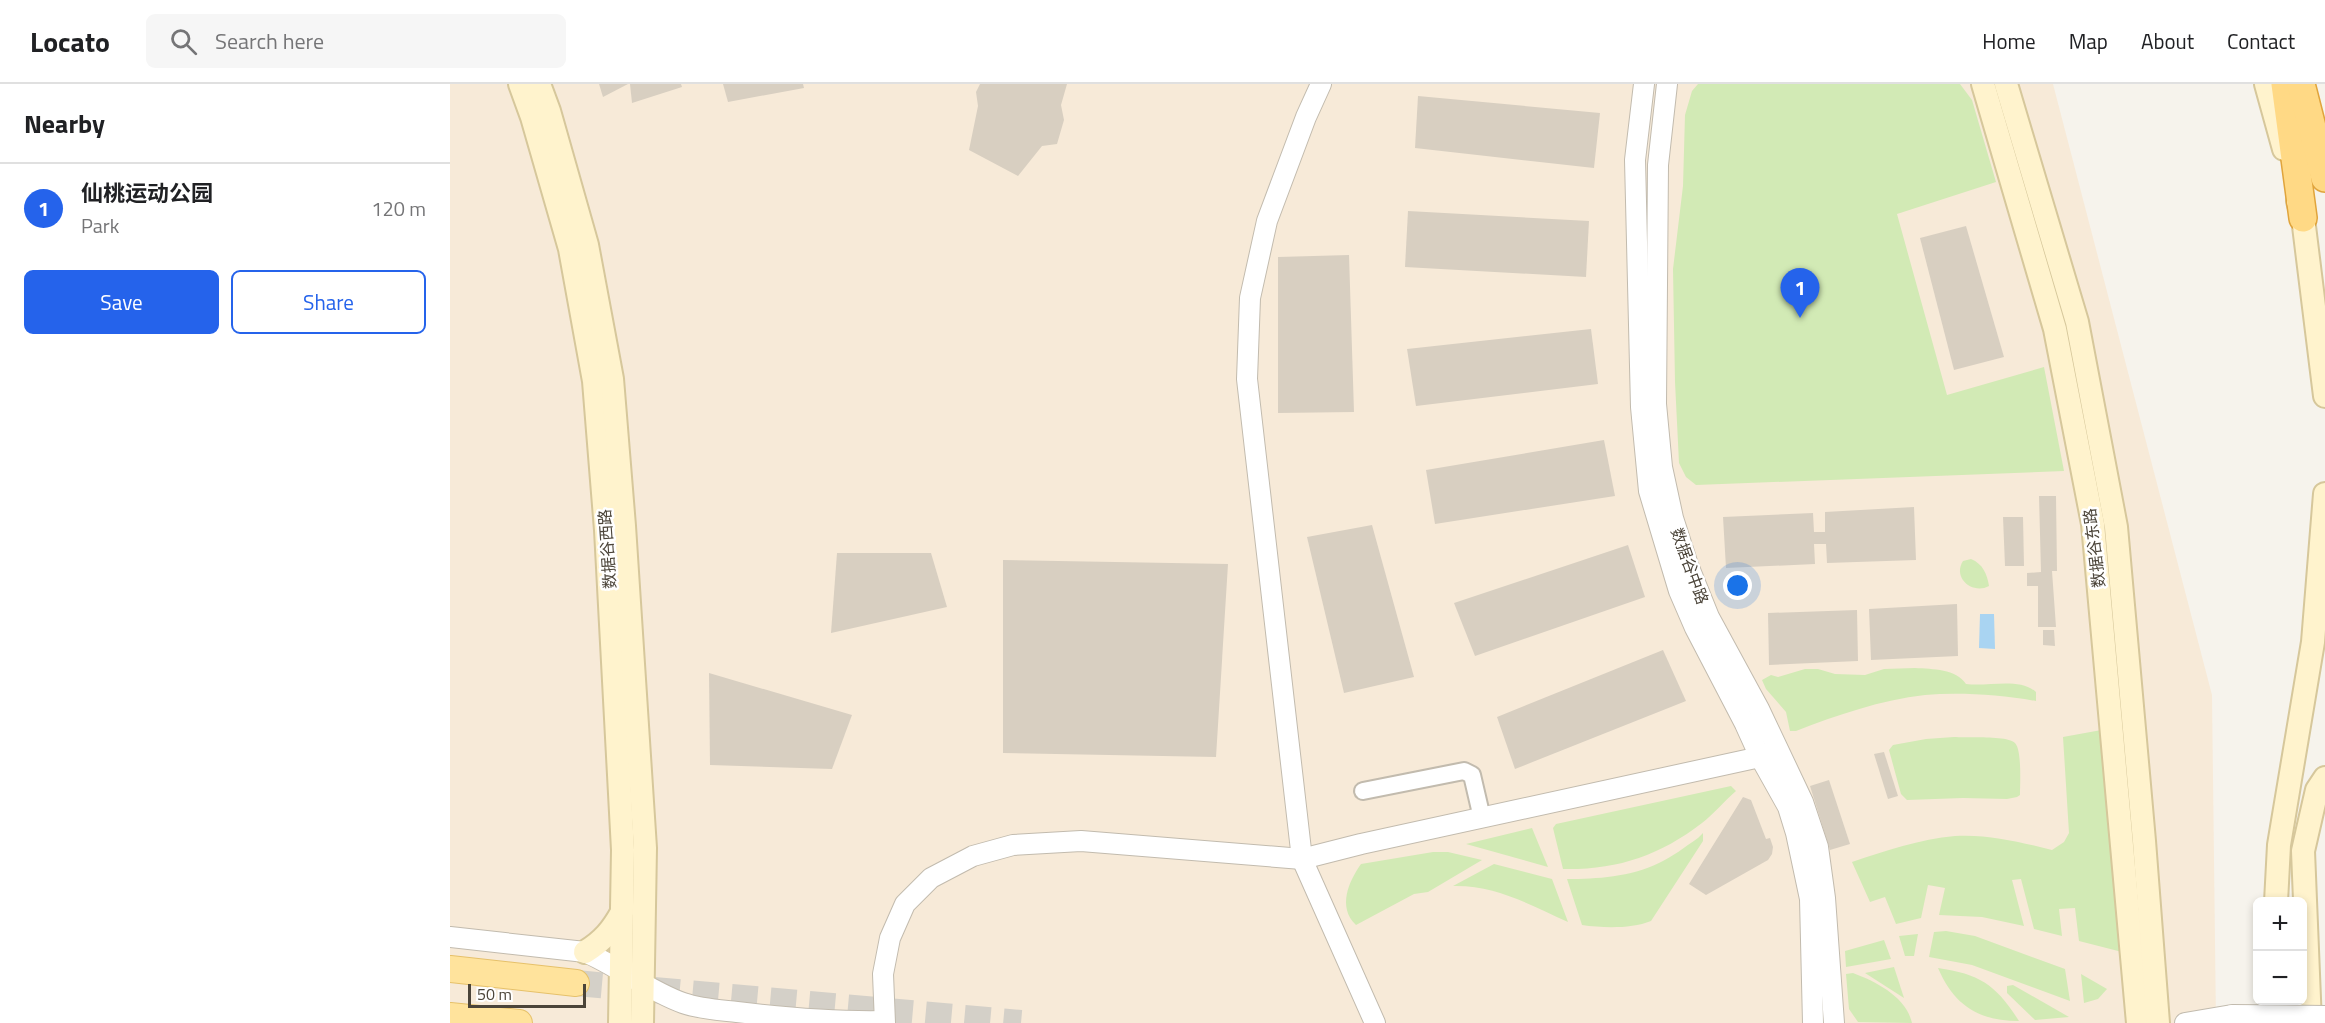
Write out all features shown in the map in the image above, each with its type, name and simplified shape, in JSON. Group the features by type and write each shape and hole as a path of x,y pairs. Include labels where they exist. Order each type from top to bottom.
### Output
{"highway":[{"path":"2285,84 2303,218"},
{"path":"2301,84 2325,178"}],"main road":[{"name":"数据谷西路","path":"520,84 532,117 570,249 594,381 615,528 645,848 642,1023"},
{"name":"数据谷西路","path":"539,84 549,111 587,245 612,379 623,850 620,1023"},
{"name":"数据谷东路","path":"1983,84 2055,329 2093,524 2138,1023"},
{"name":"数据谷东路","path":"2006,84 2077,322 2115,527 2158,1023"},
{"path":"2266,84 2303,218 2325,396"},
{"path":"2276,897 2279,845 2313,642 2325,494"},
{"path":"2310,1023 2303,851 2317,790 2325,778"},
{"path":"576,951 600,942 610,933 623,911"},
{"path":"450,969 576,982"},
{"path":"2276,1005 2277,1023"},
{"path":"450,1016 519,1023"}],"street":[{"path":"1321,84 1306,117 1267,221 1250,298 1247,379 1302,859 1375,1023"},
{"name":"数据谷中路","path":"1644,84 1635,160 1641,407 1649,491 1679,591 1695,628 1746,724 1803,802 1818,847 1825,898 1834,1023"},
{"name":"数据谷中路","path":"1667,84 1658,165 1656,404 1662,467 1673,519 1688,565 1709,617 1759,708 1768,754 1788,807 1807,878 1810,899 1813,1023"},
{"path":"450,937 576,951 622,970 681,1003 697,1007 792,1019 885,1022 883,974 890,938 905,904 931,878 974,856 1013,845 1081,841 1302,859 1768,754"},
{"path":"1363,791 1464,771 1472,775 1482,818"},
{"path":"2185,1023 2222,1018 2325,1016"}],"shaded area":[{"path":"450,84 2053,84 2212,695 2216,1023 450,1023"}],"green space":[{"path":"1698,84 1960,84 1972,100 1996,182 1897,214 1947,395 2044,367 2064,471 1696,485 1686,477 1679,463 1673,269 1683,186 1685,115 1692,91"},
{"path":"1971,559 1984,570 1989,586 1971,587 1962,579 1960,567 1963,561"},
{"path":"1915,668 1950,673 1962,679 1966,684 2012,684 2029,687 2036,692 2036,701 1981,695 1925,695 1876,704 1790,731 1786,712 1766,689 1762,680 1771,675 1778,677 1805,669 1818,669 1835,674 1865,675 1884,669"},
{"path":"2107,729 2126,953 2079,941 2075,908 2059,909 2062,936 2034,929 2021,879 2012,880 2024,926 1982,917 1939,915 1945,888 1928,885 1921,918 1896,924 1885,897 1870,902 1852,862 1916,843 1955,836 1992,837 2052,850 2064,842 2069,833 2063,737"},
{"path":"1954,737 1996,738 2011,740 2015,743 2020,760 2020,795 2007,799 1907,800 1901,794 1889,750 1893,745"},
{"path":"1731,786 1736,791 1711,816 1670,844 1637,859 1619,864 1563,869 1553,828 1556,824"},
{"path":"1532,828 1548,867 1466,844"},
{"path":"1703,833 1703,841 1651,921 1617,927 1582,925 1567,879 1613,876 1648,868 1674,855"},
{"path":"1433,852 1448,852 1482,860 1428,892 1414,894 1356,925 1350,918 1346,902 1352,878 1361,864"},
{"path":"1494,864 1552,879 1568,922 1498,892 1453,886"},
{"path":"1946,931 1975,936 2065,969 2070,1001 1972,965 1929,957 1934,932"},
{"path":"1918,934 1914,956 1905,956 1899,936"},
{"path":"1884,940 1891,959 1846,967 1845,951"},
{"path":"1894,967 1904,998 1865,973"},
{"path":"1938,968 1965,974 1986,983 2003,998 2019,1021 1991,1018 1969,1008 1952,992"},
{"path":"1853,973 1881,986 1897,998 1904,1005 1912,1023 1858,1022 1849,1009 1846,974"},
{"path":"2081,974 2107,989 2098,999 2084,1003"},
{"path":"2013,985 2069,1017 2035,1020 2007,993 2007,986"}],"water":[{"path":"1980,614 1994,614 1995,649 1979,648"}],"building":[{"path":"599,84 628,84 603,97"},
{"path":"630,84 681,84 682,87 632,103"},
{"path":"723,84 803,84 804,88 728,102"},
{"path":"980,84 1067,84 1061,105 1064,120 1057,144 1042,146 1018,176 969,150 978,106 976,92"},
{"path":"1418,96 1600,113 1594,168 1415,148"},
{"path":"1408,211 1589,221 1586,277 1405,267"},
{"path":"1966,226 2004,357 1954,370 1920,238"},
{"path":"1349,255 1354,412 1278,413 1278,257"},
{"path":"1591,329 1598,384 1416,406 1407,349"},
{"path":"1604,440 1615,496 1435,524 1426,470"},
{"path":"2039,496 2056,496 2057,571 2052,571 2056,627 2038,627 2038,586 2027,586 2027,573 2041,572"},
{"path":"1914,507 1916,560 1827,563 1826,544 1814,544 1815,564 1726,568 1723,517 1813,513 1814,532 1825,532 1825,512"},
{"path":"2003,517 2023,517 2024,566 2005,566"},
{"path":"1372,525 1414,677 1344,693 1307,537"},
{"path":"1628,545 1645,597 1475,656 1454,603"},
{"path":"837,553 931,553 947,607 831,633"},
{"path":"1003,560 1228,564 1216,757 1003,753"},
{"path":"1957,604 1958,656 1871,660 1869,609"},
{"path":"1857,610 1858,661 1769,665 1768,613"},
{"path":"2043,630 2054,630 2055,646 2043,645"},
{"path":"1663,650 1686,701 1515,769 1497,717"},
{"path":"709,673 852,715 832,769 710,765"},
{"path":"1884,752 1898,796 1888,799 1874,754"},
{"path":"1829,780 1850,844 1830,850 1810,786"},
{"path":"1743,797 1751,800 1766,839 1770,838 1773,847 1772,854 1768,860 1706,895 1689,884"}],"tunnel":[{"path":"576,983 1021,1023"}],"place":[{"name":"仙桃运动公园","path":"1800,318"}]}
